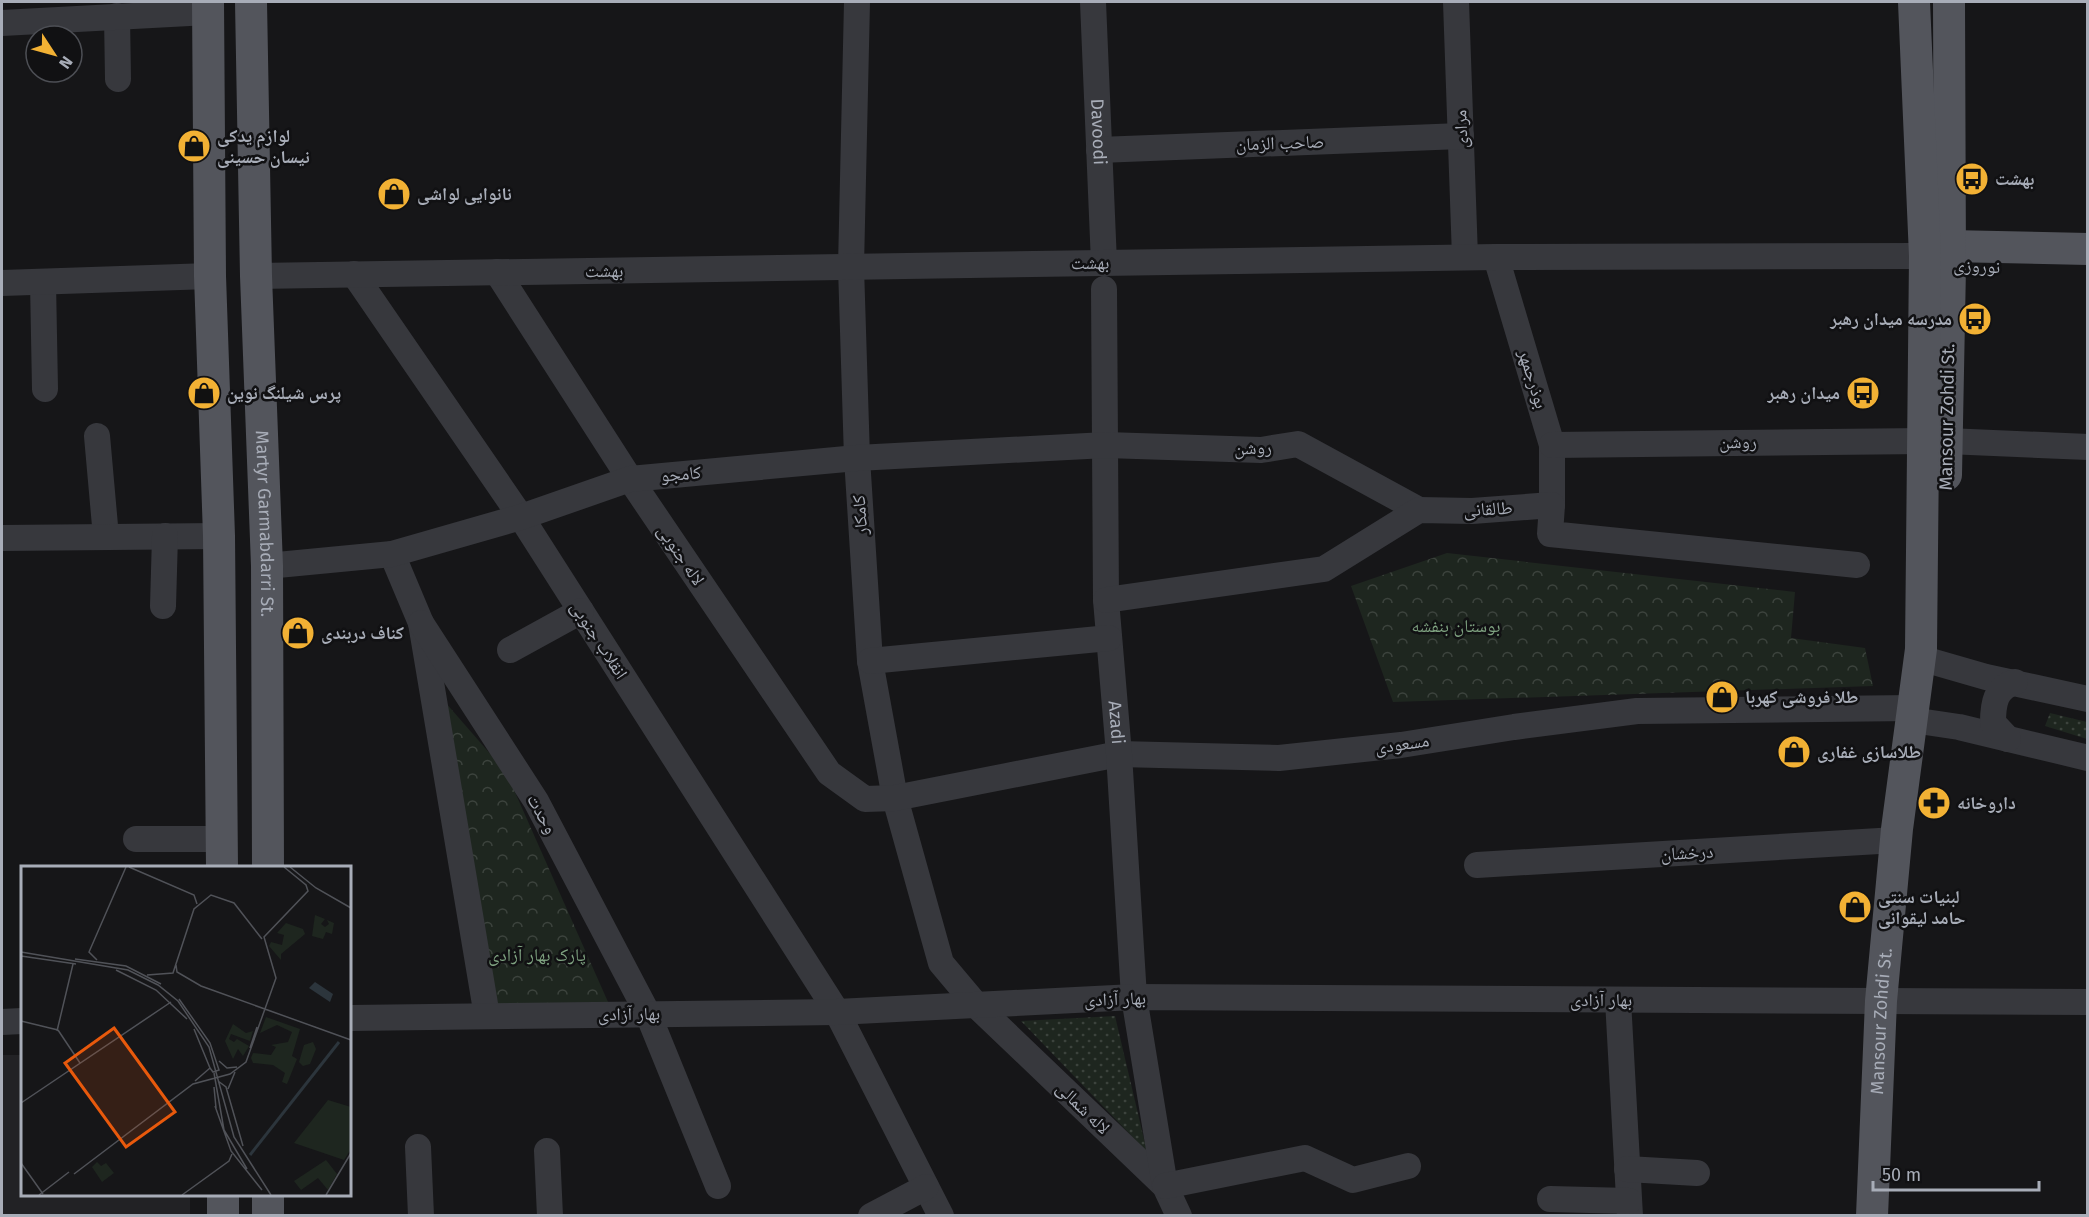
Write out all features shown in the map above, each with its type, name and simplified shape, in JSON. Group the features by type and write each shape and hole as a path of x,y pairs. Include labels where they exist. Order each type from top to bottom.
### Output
{"main road":[{"name":"Martyr Garmabdarri St.","path":"251,2 256,276 267,566 268,866"},
{"name":"Mansour Zohdi St.","path":"1914,2 1941,256"},
{"name":"Mansour Zohdi St.","path":"1872,1215 1881,1001 1896,840 1921,654 1936,441 1949,2"},
{"path":"208,7 210,276 219,536 222,853"},
{"name":"نوروزی","path":"1941,256 2088,249"},
{"name":"نوروزی","path":"1941,256 2088,270"},
{"path":"210,276 256,276"},
{"path":"223,1196 223,1215"},
{"path":"268,1196 268,1215"}],"street":[{"name":"کامکار","path":"857,2 851,267 857,458 870,661 895,798 941,963 978,1006"},
{"name":"Davoodi","path":"1094,2 1104,263"},
{"name":"مرادی","path":"1456,2 1465,257"},
{"path":"2,23 76,10 117,16 208,7"},
{"path":"117,16 118,79"},
{"name":"صاحب الزمان","path":"1099,150 1461,136"},
{"name":"بهشت","path":"256,276 1496,256 1941,256"},
{"name":"بوذرجمهر","path":"1496,256 1552,445 1552,505"},
{"name":"لاله جنوبی","path":"497,272 630,479 829,773 865,799 895,798"},
{"name":"انقلاب جنوبی","path":"354,274 521,517 837,1012 941,1215"},
{"path":"2,284 210,276"},
{"path":"51,282 53,384"},
{"path":"1104,289 1106,445"},
{"path":"97,436 106,537"},
{"name":"روشن","path":"1552,445 1936,441 2088,447"},
{"name":"روشن","path":"1106,445 1262,450 1298,444 1419,510"},
{"name":"کامجو","path":"267,566 392,554 521,517 630,479 857,458 1106,445"},
{"name":"Azadi","path":"1106,445 1106,600 1119,754 1134,997"},
{"path":"1552,505 1550,534 1857,565"},
{"name":"طالقانی","path":"1419,510 1472,511 1552,505"},
{"path":"1106,600 1324,569 1419,510"},
{"path":"163,606 165,536"},
{"path":"2,538 219,536"},
{"name":"وحدت","path":"392,554 421,623 536,801 648,1014 718,1186"},
{"path":"510,650 581,611"},
{"name":"وحدت","path":"421,623 487,1016"},
{"path":"870,661 1109,638"},
{"path":"1921,654 2024,684 2088,699"},
{"path":"2008,739 1993,723 1993,710 1997,695 2006,685 2024,684 2088,690"},
{"name":"مسعودی","path":"895,798 1119,754 1279,758 1401,745 1637,711 1912,714"},
{"path":"1912,714 2088,758"},
{"path":"136,839 222,853"},
{"name":"درخشان","path":"1477,865 1896,840"},
{"path":"1134,997 1165,1186 1305,1158 1353,1180 1408,1166"},
{"name":"بهار آزادی","path":"351,1018 837,1012 1134,997 2088,1002"},
{"path":"1550,1199 1629,1208 1618,1000"},
{"name":"لاله شمالی","path":"978,1006 1165,1186 1179,1215"},
{"path":"2,1022 21,1021"},
{"path":"417,1147 421,1215"},
{"path":"548,1151 550,1215"},
{"path":"1627,1169 1697,1173"},
{"path":"871,1215 926,1187"}],"shaded area":[{"path":"2,1055 21,1055 21,1196 190,1196 190,1215 2,1215"}],"green space":[{"name":"بوستان بنفشه","path":"1447,553 1795,592 1791,638 1865,648 1873,686 1393,702 1351,586"},
{"name":"پارک بهار آزادی","path":"438,694 506,772 608,1002 498,1005"},
{"path":"2050,713 2087,722 2087,739 2045,726"},
{"path":"1115,1016 1147,1152 1021,1021"}],"place":[{"name":"لوازم یدکی نیسان حسینی","path":"194,146"},
{"name":"بهشت","path":"1972,179"},
{"name":"نانوایی لواشی","path":"394,194"},
{"name":"مدرسه میدان رهبر","path":"1975,319"},
{"name":"پرس شیلنگ نوین","path":"204,393"},
{"name":"میدان رهبر","path":"1863,393"},
{"name":"کناف دربندی","path":"298,633"},
{"name":"طلا فروشی کهربا","path":"1722,697"},
{"name":"طلاسازی غفاری","path":"1794,752"},
{"name":"داروخانه","path":"1934,803"},
{"name":"لبنیات سنتی حامد لیقوانی","path":"1855,907"}]}
